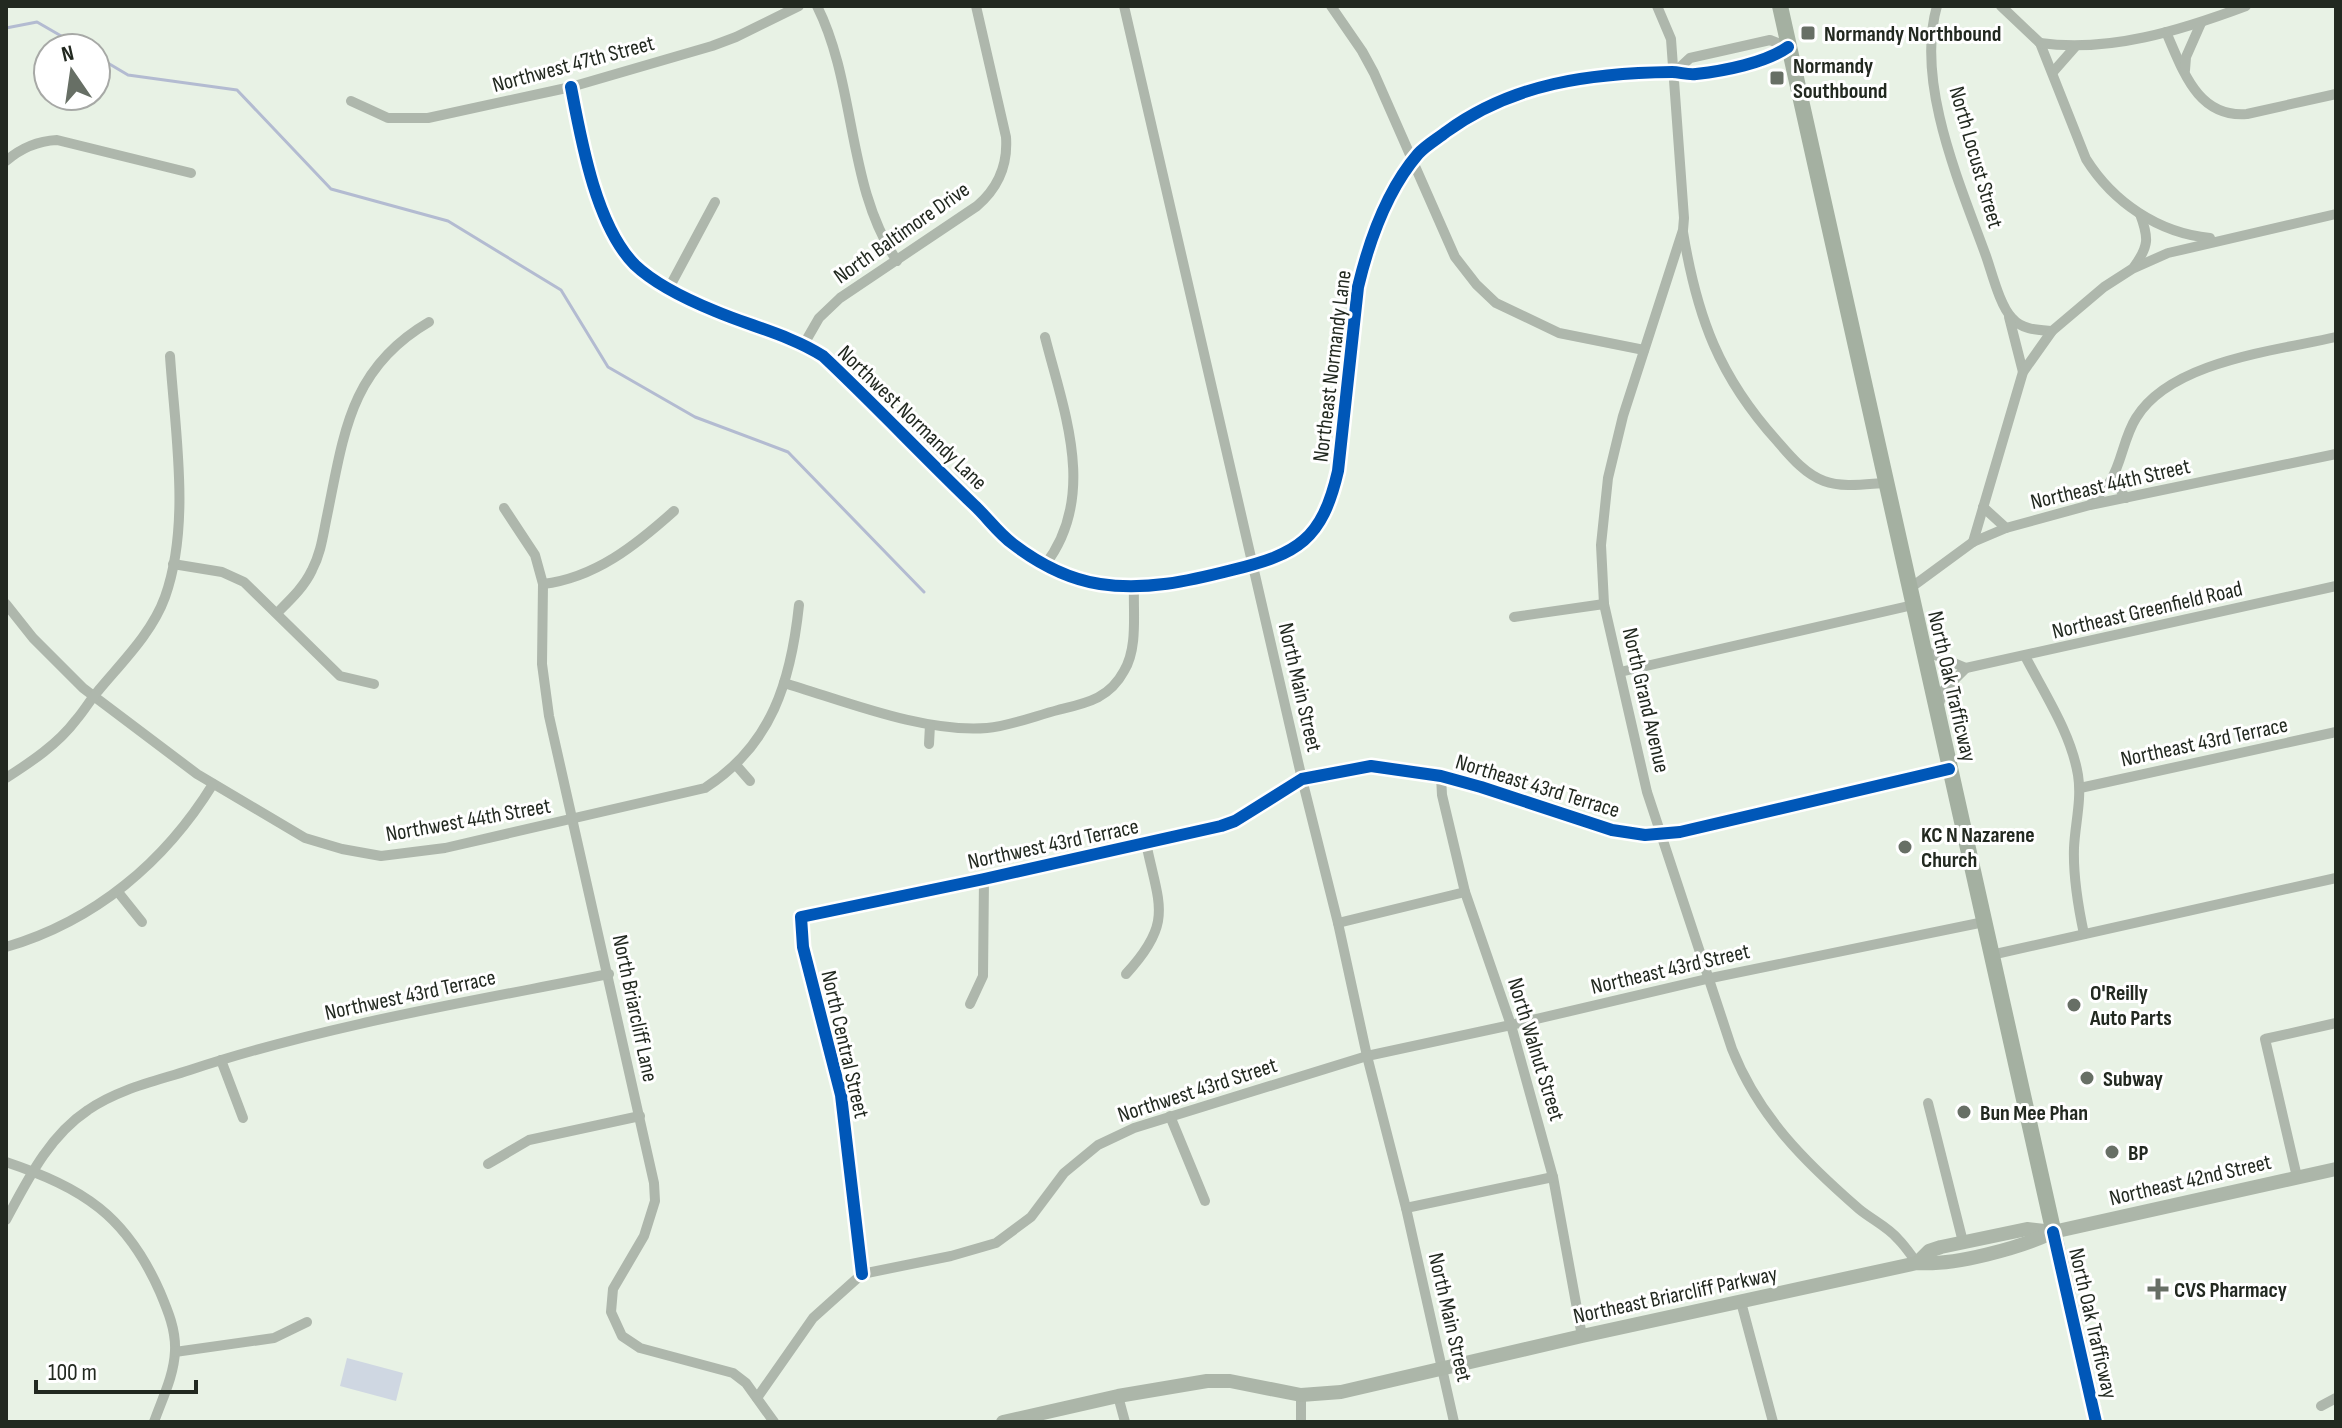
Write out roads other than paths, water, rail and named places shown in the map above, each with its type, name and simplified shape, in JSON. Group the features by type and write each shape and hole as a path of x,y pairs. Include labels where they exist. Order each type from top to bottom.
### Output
{"main road":[{"name":"North Oak Trafficway","path":"1780,6 2096,1422"},
{"name":"Northeast 42nd Street","path":"2053,1232 2336,1169"},
{"name":"Northeast Briarcliff Parkway","path":"1917,1263 1929,1251 1963,1242 2027,1229 2053,1232"},
{"name":"Northeast Briarcliff Parkway","path":"1003,1422 1118,1396 1207,1381 1230,1381 1301,1395 1341,1392 1917,1263 1934,1265 2031,1243 2053,1232"}],"street":[{"name":"Northwest 47th Street","path":"351,101 375,114 415,120 571,87 736,37 799,6"},
{"path":"817,6 835,55 867,193 884,241 897,261"},
{"name":"North Baltimore Drive","path":"804,344 829,307 983,201 1004,168 1006,137 976,6"},
{"name":"North Main Street","path":"1124,6 1454,1422"},
{"path":"1331,6 1374,73 1455,257 1476,284 1496,303 1559,333 1644,350"},
{"name":"North Grand Avenue","path":"1657,6 1671,39 1675,72 1683,230 1623,416 1604,496 1601,545 1604,604 1647,792 1736,1060 1780,1134 1813,1169 1871,1220 1897,1237 1917,1263"},
{"name":"North Locust Street","path":"1937,6 1931,26 1931,59 1939,111 1955,167 2008,315 2023,372"},
{"path":"2001,6 2040,43 2086,159 2112,191 2140,214 2194,236 2220,239"},
{"path":"2040,43 2075,47 2166,32 2246,6"},
{"path":"2184,72 2186,57 2201,23"},
{"path":"2166,32 2195,92 2218,111 2247,114 2336,94"},
{"name":"Northeast Normandy Lane","path":"1675,72 1690,58 1770,40 1788,47"},
{"name":"Northeast Normandy Lane","path":"1253,565 1270,561 1297,546 1319,525 1332,498 1338,471 1358,287 1365,258 1401,178 1422,150 1464,119 1540,85 1675,72 1695,74 1773,58 1788,47"},
{"path":"2053,72 2075,47"},
{"name":"Northwest Normandy Lane","path":"571,87 605,221 636,265 669,288 711,310 804,344 823,356 1010,543 1045,565 1079,579 1134,587 1180,582 1253,565"},
{"path":"6,161 41,141 57,140 191,173"},
{"path":"1405,148 1422,150"},
{"path":"1401,178 1420,181"},
{"path":"669,288 715,202"},
{"path":"2132,269 2146,250 2146,230 2140,214"},
{"path":"1973,542 2023,372 2052,331 2104,287 2132,269 2168,253 2336,214"},
{"path":"1683,230 1697,303 1720,362 1748,405 1808,473 1827,483 1885,483"},
{"path":"1671,267 1689,268"},
{"path":"2008,315 2026,328 2052,331"},
{"path":"277,613 302,588 318,556 351,413 361,389 385,355 409,334 429,322"},
{"path":"1045,337 1074,464 1074,495 1073,508 1062,536 1045,565"},
{"path":"2090,505 2112,478 2125,436 2137,415 2169,385 2192,373 2226,362 2336,337"},
{"path":"6,778 75,723 92,697 143,637 164,599 173,564 180,495 170,356"},
{"name":"Northeast 44th Street","path":"1620,672 1911,597 1973,542 2006,528 2090,505 2336,454"},
{"path":"2112,478 2126,498"},
{"path":"1983,507 2006,528"},
{"name":"North Briarcliff Lane","path":"504,508 535,555 543,584 541,637 545,690 654,1183 655,1201 644,1236 613,1289 611,1312 622,1336 640,1348 733,1373 746,1383 774,1422"},
{"path":"543,584 570,579 595,569 638,543 674,511"},
{"path":"173,564 229,575 257,592 340,676 374,684"},
{"name":"Northeast Greenfield Road","path":"1966,668 2336,586"},
{"path":"784,683 930,725 990,728 1102,697 1123,674 1132,652 1134,587"},
{"name":"Northwest 44th Street","path":"6,604 60,667 92,697 213,784 305,838 381,856 460,845 705,788 736,765 768,725 784,683 799,605"},
{"path":"1514,617 1604,604"},
{"path":"1923,650 1966,668 1944,690 1936,711"},
{"path":"2025,656 2071,749 2080,788 2074,864 2077,904 2084,934"},
{"path":"929,744 930,725"},
{"name":"Northeast 43rd Terrace","path":"2080,788 2336,732"},
{"path":"736,765 750,781"},
{"name":"Northeast 43rd Terrace","path":"1302,779 1371,766 1441,776 1612,830 1628,834 1660,834 1680,832 1949,769"},
{"name":"North Walnut Street","path":"1441,776 1442,795 1465,892 1511,1025 1553,1177 1582,1336"},
{"name":"Northwest 43rd Terrace","path":"801,917 984,879 1235,821 1302,779"},
{"path":"6,947 72,921 118,892 168,847 213,784"},
{"path":"1126,974 1155,938 1160,917 1146,843"},
{"path":"1991,955 2336,878"},
{"path":"970,1004 983,976 984,879"},
{"path":"118,892 142,922"},
{"path":"1338,923 1465,892"},
{"name":"North Central Street","path":"801,917 803,947 841,1095 862,1274"},
{"name":"Northeast 43rd Street","path":"1367,1056 1711,978 1984,922"},
{"name":"Northwest 43rd Terrace","path":"6,1220 33,1171 61,1132 88,1110 119,1093 221,1060 334,1029 609,974"},
{"path":"2297,1177 2265,1039 2336,1023"},
{"name":"Northwest 43rd Street","path":"862,1274 951,1256 996,1243 1031,1217 1064,1173 1098,1145 1134,1128 1367,1056"},
{"path":"221,1060 243,1118"},
{"path":"1928,1103 1963,1242"},
{"path":"488,1164 529,1140 640,1116"},
{"path":"1170,1116 1205,1201"},
{"path":"6,1162 62,1182 80,1193 106,1213 128,1236 151,1272 169,1312 175,1352 154,1422"},
{"path":"1406,1208 1553,1177"},
{"path":"757,1398 813,1318 862,1274"},
{"path":"1741,1302 1773,1422"},
{"path":"175,1352 274,1338 307,1322"},
{"path":"1301,1395 1301,1422"},
{"path":"1118,1396 1125,1422"},
{"path":"2321,1406 2336,1398"}],"waterway":[{"path":"6,28 37,22 54,32"},
{"path":"112,66 128,75 237,90 331,189 448,221 561,290 608,367 695,417 788,452 924,592"}],"place":[{"name":"Normandy Northbound","path":"1808,33"},
{"name":"Normandy Southbound","path":"1777,78"},
{"name":"KC N Nazarene Church","path":"1905,847"},
{"name":"O'Reilly Auto Parts","path":"2074,1005"},
{"name":"Subway","path":"2087,1078"},
{"name":"Bun Mee Phan","path":"1964,1112"},
{"name":"BP","path":"2112,1152"},
{"name":"CVS Pharmacy","path":"2158,1289"}]}
